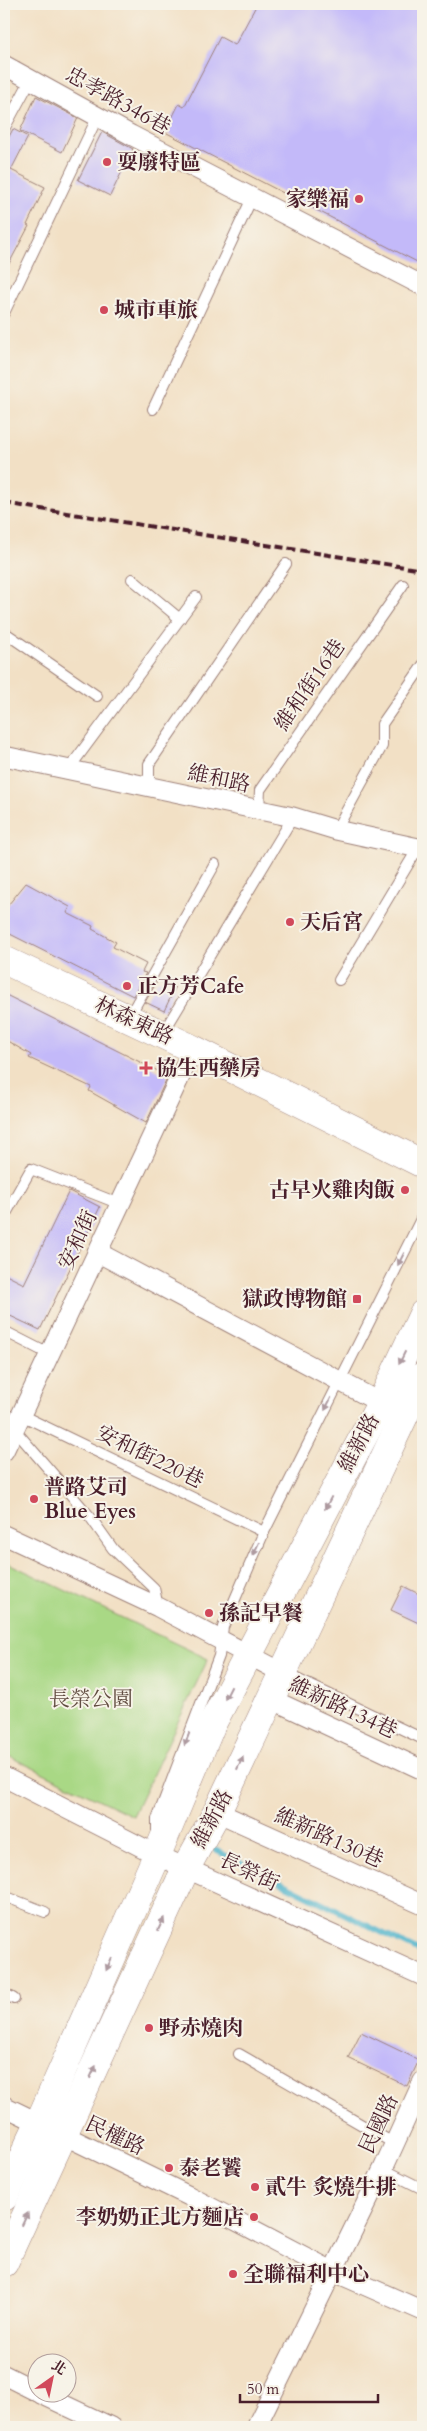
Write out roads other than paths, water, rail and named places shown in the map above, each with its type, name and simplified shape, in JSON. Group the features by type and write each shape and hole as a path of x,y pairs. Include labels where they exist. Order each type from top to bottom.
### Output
{"street":[{"name":"忠孝路346巷","path":"4,65 423,286"},
{"name":"維和路","path":"4,756 293,817 336,830 421,849"},
{"name":"林森東路","path":"4,960 193,1049 423,1164"},
{"name":"安和街","path":"4,1451 193,1049"},
{"path":"97,1252 340,1380 404,1416"},
{"name":"維新路","path":"4,2197 39,2124 157,1855 211,1726 380,1403 423,1314"},
{"name":"維新路","path":"4,2263 186,1868 217,1812 423,1376"},
{"path":"4,1535 158,1607 283,1673"},
{"name":"維新路134巷","path":"271,1699 423,1770"},
{"name":"長榮街","path":"4,1777 157,1855 423,1976"},
{"name":"維新路130巷","path":"217,1812 423,1905"},
{"name":"民國路","path":"256,2427 383,2169 423,2081"},
{"name":"民權路","path":"4,2106 189,2196 332,2271 423,2311"},
{"path":"4,2375 28,2387"},
{"path":"62,2404 111,2427"}],"lane":[{"path":"4,128 31,79"},
{"path":"4,313 98,116"},
{"path":"153,409 253,196"},
{"path":"149,787 149,764 286,564"},
{"path":"132,579 180,619"},
{"name":"維和街16巷","path":"259,810 260,790 403,585"},
{"path":"68,770 196,597"},
{"path":"4,632 97,696"},
{"path":"336,830 382,746 382,724 423,665"},
{"path":"162,1034 293,817"},
{"path":"339,980 421,849"},
{"path":"128,1018 214,864"},
{"path":"4,1217 31,1168 120,1204"},
{"path":"157,1855 157,1819 219,1656 222,1626 264,1532 423,1215"},
{"path":"4,1331 49,1354"},
{"path":"17,1422 113,1549 154,1588 158,1607"},
{"name":"安和街220巷","path":"17,1422 264,1532"},
{"path":"283,1673 423,1739"},
{"path":"4,1896 45,1912"},
{"path":"4,1993 14,1999"},
{"path":"240,2054 395,2144"},
{"path":"383,2169 423,2189"}],"waterway":[{"path":"215,1850 423,1953"}],"railway":[{"path":"4,503 423,570"}],"place":[{"name":"耍廢特區","path":"107,162"},
{"name":"家樂福","path":"359,199"},
{"name":"城市車旅","path":"104,310"},
{"name":"天后宮","path":"290,922"},
{"name":"正方芳Cafe","path":"127,986"},
{"name":"協生西藥房","path":"146,1068"},
{"name":"古早火雞肉飯","path":"405,1190"},
{"name":"獄政博物館","path":"357,1299"},
{"name":"普路艾司 Blue Eyes","path":"34,1499"},
{"name":"孫記早餐","path":"209,1613"},
{"name":"野赤燒肉","path":"149,2028"},
{"name":"泰老饕","path":"169,2168"},
{"name":"貳牛 炙燒牛排","path":"255,2187"},
{"name":"李奶奶正北方麵店","path":"254,2217"},
{"name":"全聯福利中心","path":"233,2274"}],"park label":[{"name":"長榮公園","path":"91,1699"}]}
